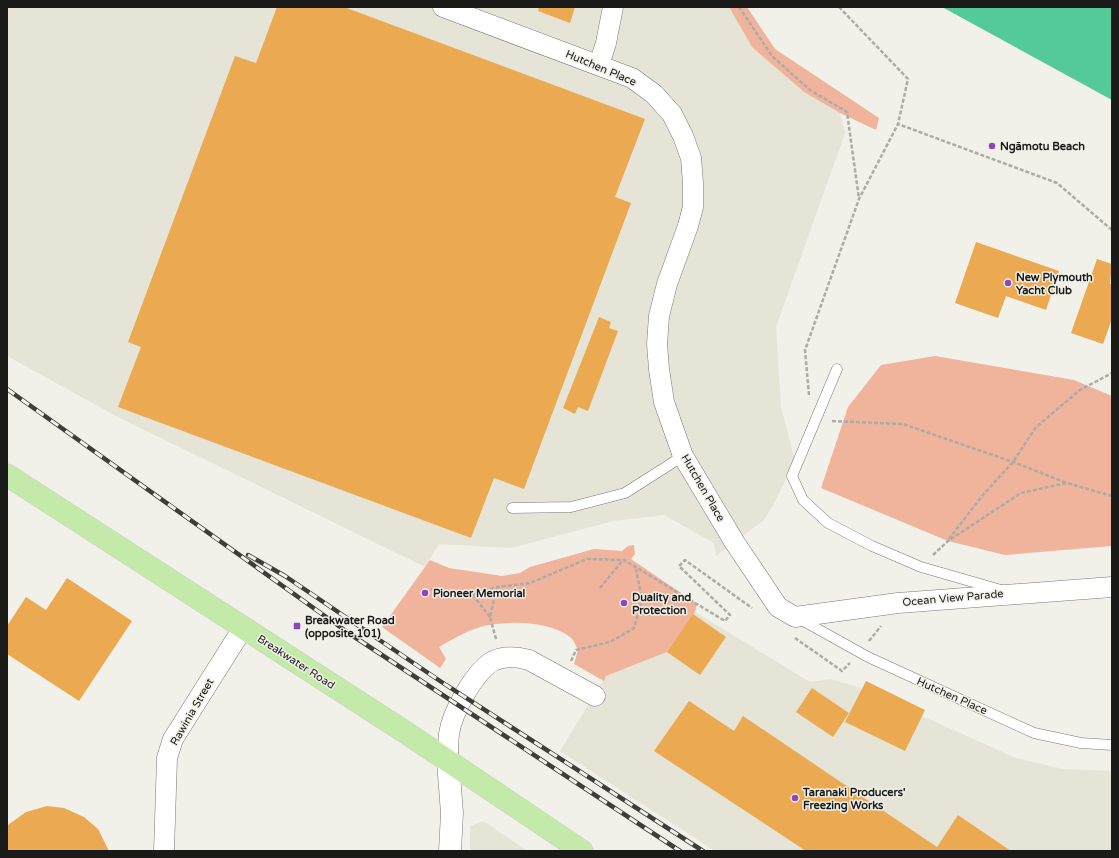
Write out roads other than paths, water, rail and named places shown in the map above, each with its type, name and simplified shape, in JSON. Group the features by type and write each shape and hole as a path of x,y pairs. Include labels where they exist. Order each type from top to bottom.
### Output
{"highway":[{"name":"Breakwater Road","path":"7,475 582,851"}],"street":[{"name":"Hutchen Place","path":"443,7 632,78 654,94 672,114 683,136 690,158 694,183 693,207 688,226 667,284 659,316 657,344 664,402 683,456 735,543 778,607 795,617"},
{"path":"599,65 606,43 613,7"},
{"name":"Ocean View Parade","path":"795,617 898,603 1112,587"},
{"name":"Rawinia Street","path":"164,851 167,758 173,739 243,628"},
{"path":"450,851 452,813 448,762 449,733 454,718 471,684 487,666 500,659 519,657 529,660 595,696"}],"lane":[{"path":"837,370 792,476 803,500 828,523 872,546 921,567 1015,594"},
{"path":"512,508 571,507 626,493 683,456"},
{"name":"Hutchen Place","path":"795,617 875,660 1034,733 1081,743 1112,745"}],"railway":[{"path":"7,389 350,634 680,851"},
{"path":"248,555 285,576 440,681 703,851"}],"place":[{"name":"Ngāmotu Beach","path":"992,146"},
{"name":"New Plymouth Yacht Club","path":"1008,283"},
{"name":"Pioneer Memorial","path":"425,593"},
{"name":"Duality and Protection","path":"624,603"},
{"name":"Breakwater Road (opposite 101)","path":"297,626"},
{"name":"Taranaki Producers' Freezing Works","path":"795,798"}]}
